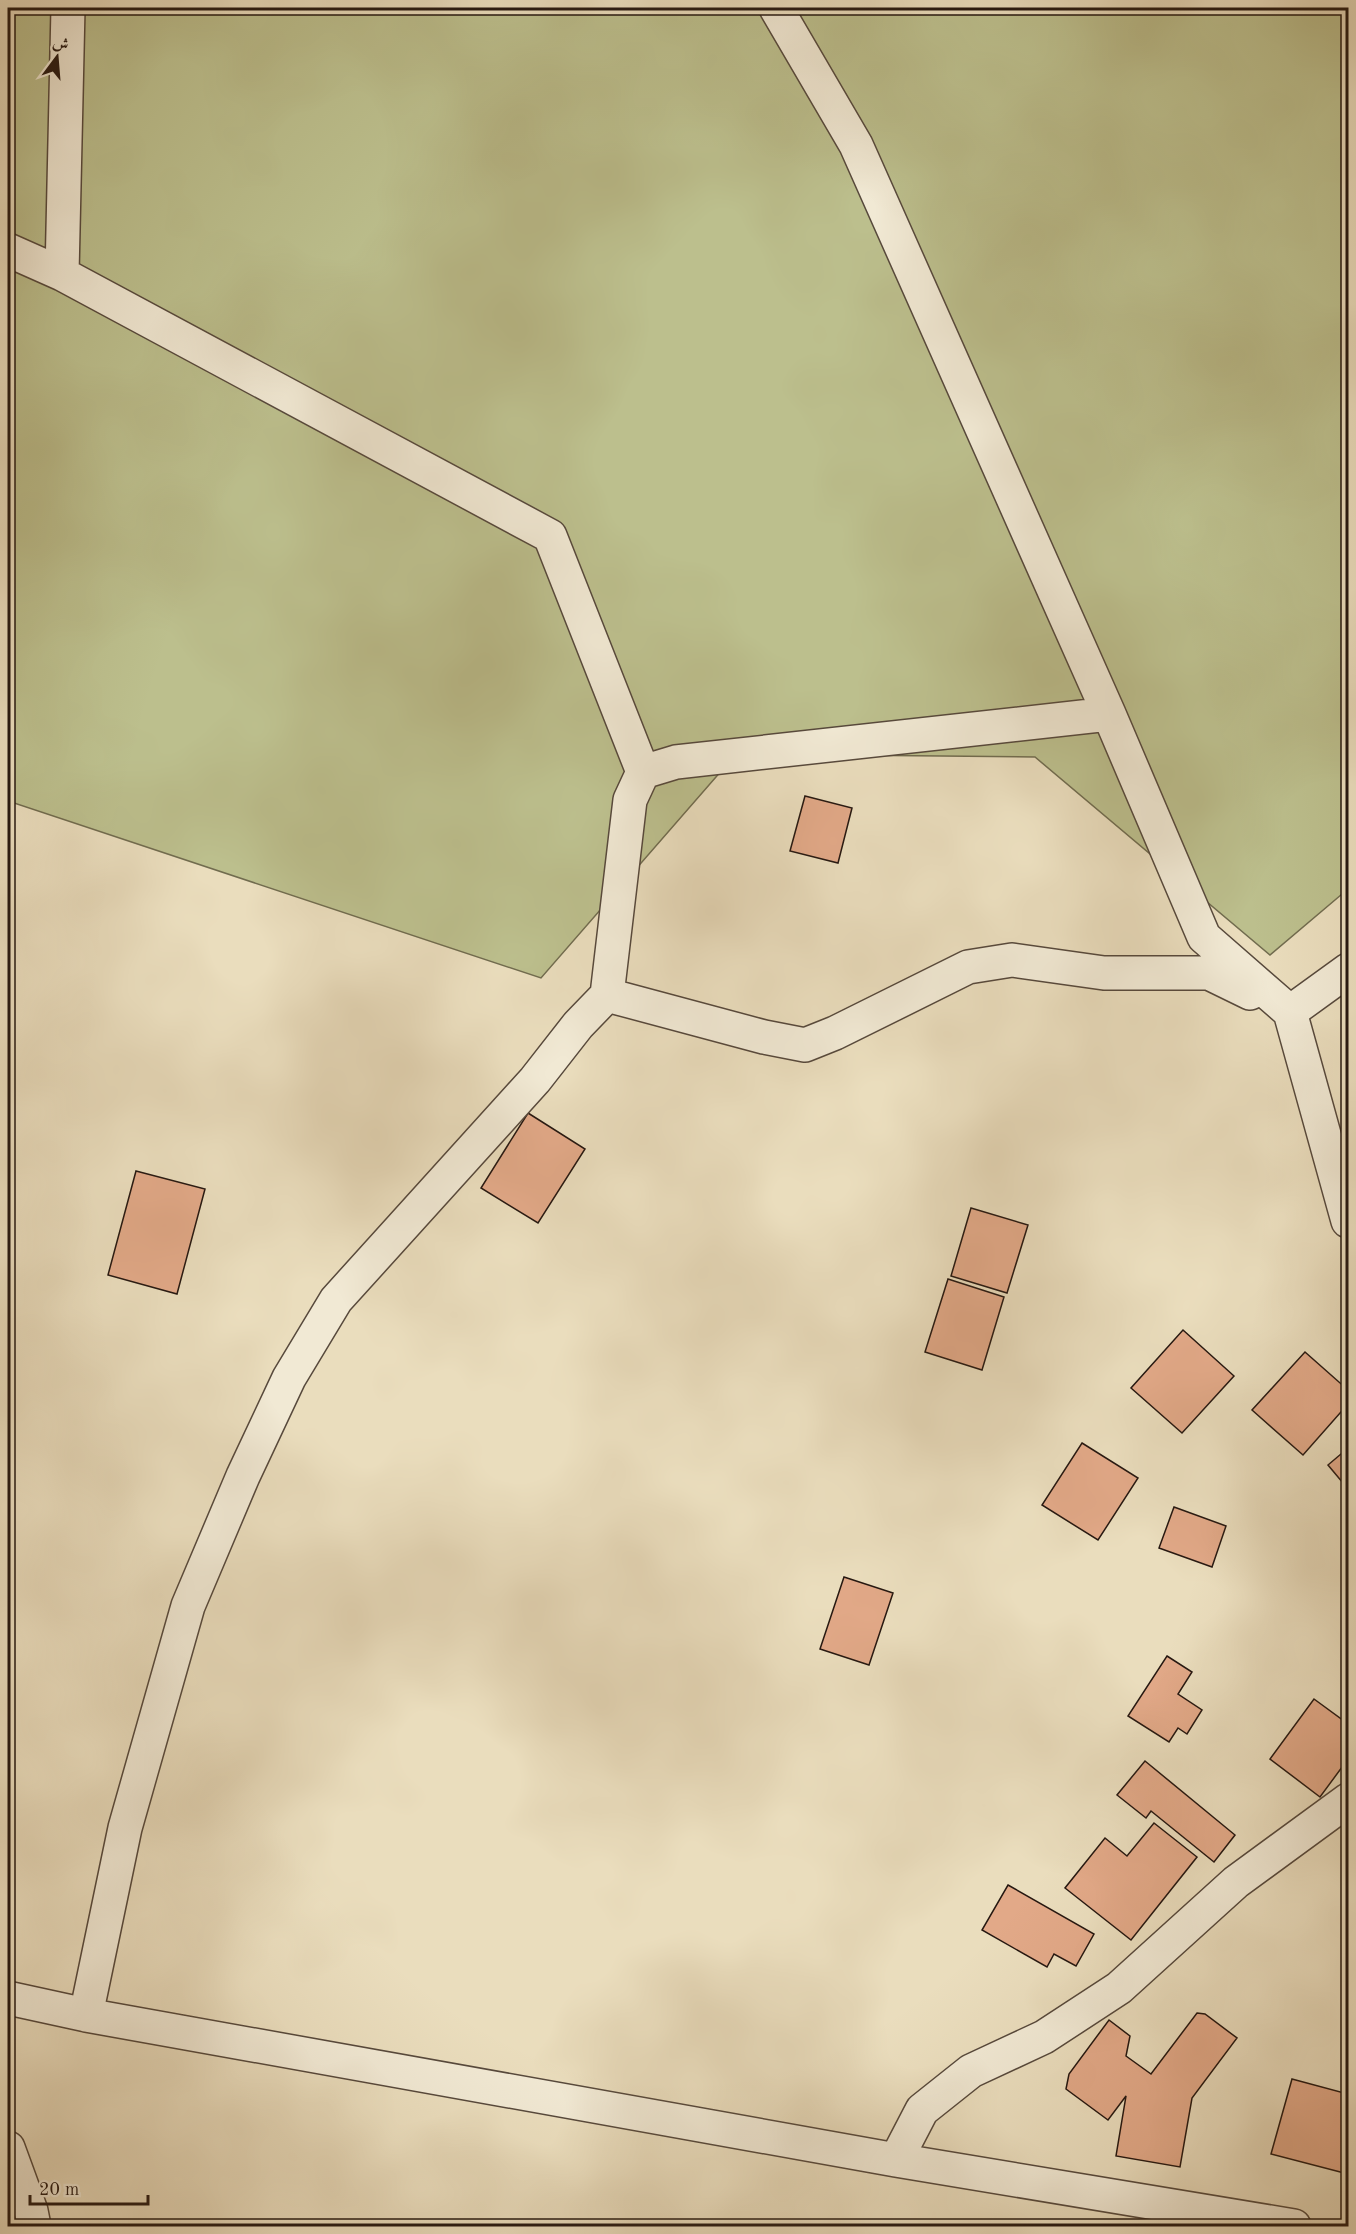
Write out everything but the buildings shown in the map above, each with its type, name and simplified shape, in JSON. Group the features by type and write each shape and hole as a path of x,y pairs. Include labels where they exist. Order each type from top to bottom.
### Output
{"street":[{"path":"62,274 69,8"},
{"path":"776,8 856,145 1109,714 1204,938 1290,1012 1348,1221"},
{"path":"8,250 62,274 550,536 643,772 630,800 607,994 578,1025 535,1080 336,1300 289,1378 243,1476 188,1606 125,1828 86,2015"},
{"path":"643,772 676,762 1109,714"},
{"path":"607,994 764,1037 805,1045 835,1033 968,967 1012,960 1104,973 1209,973 1290,1012"},
{"path":"1290,1012 1348,970"},
{"path":"896,2160 922,2110 971,2070 1044,2037 1119,1988 1236,1882 1348,1800"},
{"path":"8,1998 86,2015 896,2160 1294,2226"},
{"path":"8,2148 31,2211 34,2226"}],"green space":[{"path":"8,8 1348,8 1348,889 1270,955 1035,757 736,754 541,978 8,801"}]}
